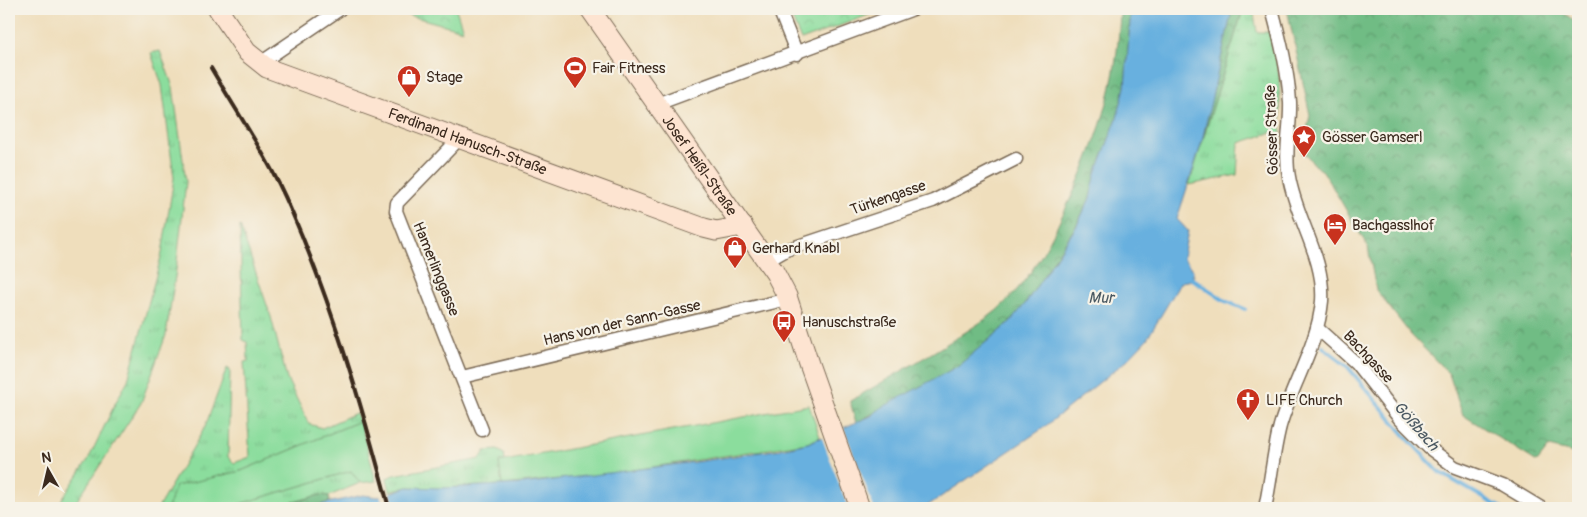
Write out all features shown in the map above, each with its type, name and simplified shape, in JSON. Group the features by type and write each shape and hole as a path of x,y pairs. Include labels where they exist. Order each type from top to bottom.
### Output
{"street":[{"name":"Ferdinand Hanusch-Straße","path":"218,9 247,52 259,64 704,228 716,231 743,226"},
{"path":"259,64 340,9"},
{"name":"Josef Heißl-Straße","path":"590,9 767,260 788,299 860,508"},
{"path":"779,9 796,54"},
{"path":"657,104 913,9"},
{"name":"Gösser Straße","path":"1265,508 1280,426 1316,331 1323,288 1320,271 1298,214 1288,175 1287,141 1290,102 1283,50 1272,9"},
{"name":"Hamerlinggasse","path":"459,139 398,203 396,211 482,430"},
{"name":"Türkengasse","path":"767,260 786,250 933,200 1016,159"},
{"name":"Hans von der Sann-Gasse","path":"462,377 788,299"},
{"name":"Bachgasse","path":"1316,331 1356,363 1400,419 1429,448 1455,467 1503,485 1541,508"}],"green space":[{"path":"385,9 456,9 463,30"},
{"path":"788,9 885,9 801,40"},
{"path":"1120,9 1131,9 1125,87 1117,118 1096,173 1090,198 1076,226 1025,304 1010,322 958,366 856,423 850,401 934,352 988,317 1007,301 1027,278 1057,226 1096,138 1104,114 1115,64"},
{"path":"1229,9 1239,9 1241,16 1201,145 1231,15"},
{"path":"1239,9 1257,9 1254,14 1257,32 1272,32 1279,75 1281,134 1270,133 1239,143 1237,175 1189,185 1241,16"},
{"path":"1287,9 1559,9 1578,24 1577,454 1549,447 1537,462 1463,415 1449,374 1411,335 1376,290 1368,247 1323,171 1314,165 1306,154 1302,154 1310,115"},
{"path":"160,51 173,87 186,182 166,335 141,403 72,508 56,508 88,460 128,380 162,253 174,178 162,85 151,53"},
{"path":"240,226 271,317 287,379 309,424 322,428 356,413 360,421 241,471 177,486 168,508 158,508 205,427 227,368 230,370 228,457 234,463 250,457 244,362 248,361 247,342 243,340"},
{"path":"809,405 820,437 808,443 607,474 502,485 499,462"},
{"path":"360,421 376,481 360,483 351,471 226,508 168,508 176,486 241,471"},
{"path":"498,450 504,454 505,461 499,462 502,485 442,488 408,487 390,491 387,478 394,475 480,459 485,451"},
{"path":"351,471 360,483 329,496 320,495 271,508 226,508"},
{"path":"320,495 329,496 330,502 306,508 271,508"}],"water":[{"name":"Mur","path":"1131,9 1229,9 1231,15 1201,145 1177,219 1188,231 1183,258 1193,270 1193,280 1181,282 1147,339 1127,360 1042,429 924,508 306,508 363,495 378,497 408,487 442,488 522,484 781,449 808,443 871,416 881,408 958,366 1010,322 1025,304 1076,227 1090,198 1096,173 1117,118 1125,87"}],"pier":[{"path":"843,426 874,508 848,508 821,435"},
{"path":"390,492 395,508 384,508 380,494"}],"waterway":[{"name":"Gößbach","path":"1191,278 1225,301 1245,309"},
{"name":"Gößbach","path":"1323,347 1347,366 1407,438 1439,472 1501,508"}],"railway":[{"path":"211,68 283,191 306,246 346,357 389,508"}],"place":[{"name":"Fair Fitness","path":"575,89"},
{"name":"Stage","path":"409,98"},
{"name":"Gösser Gamserl","path":"1304,158"},
{"name":"Bachgasslhof","path":"1335,246"},
{"name":"Gerhard Knabl","path":"735,269"},
{"name":"Hanuschstraße","path":"784,343"},
{"name":"LIFE Church","path":"1248,421"}]}
